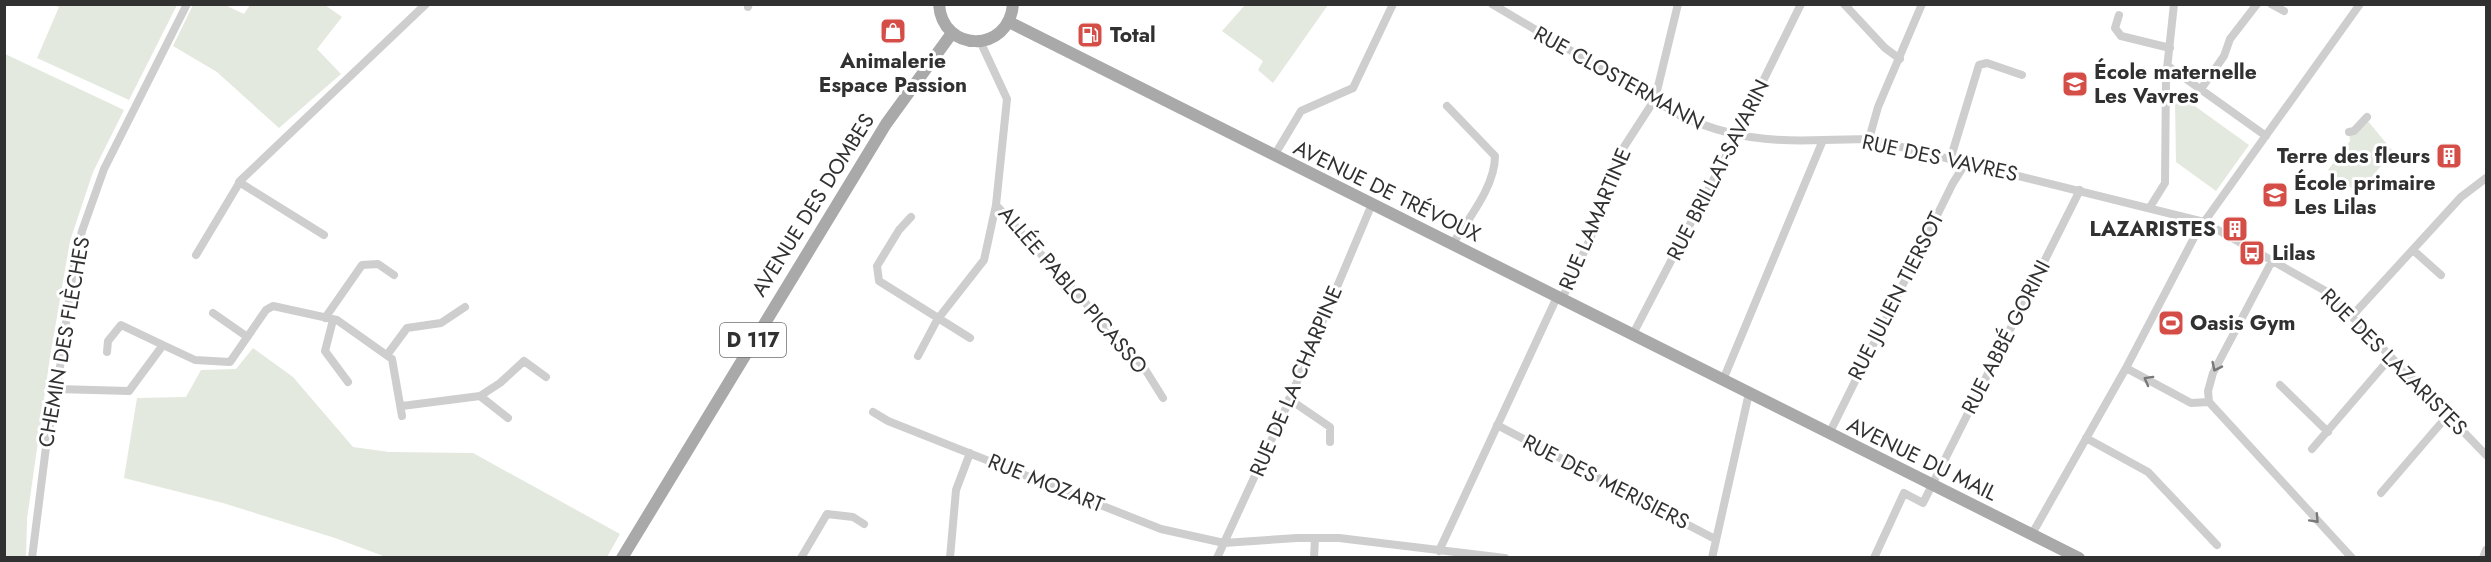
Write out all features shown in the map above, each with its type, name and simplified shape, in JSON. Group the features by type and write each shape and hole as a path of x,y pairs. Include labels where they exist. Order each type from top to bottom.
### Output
{"main road":[{"path":"939,4 940,17 952,33 961,38 980,41 997,35 1009,22 1013,4"},
{"name":"AVENUE DE TRÉVOUX","path":"1009,22 1749,393"},
{"name":"AVENUE DES DOMBES","path":"622,558 880,134 952,33"},
{"name":"AVENUE DU MAIL","path":"1749,393 2079,558"}],"street":[{"name":"CHEMIN DES FLÈCHES","path":"32,558 47,439 57,389 73,271 82,231 104,169 187,4"},
{"path":"196,255 239,182 426,4"},
{"path":"1274,156 1301,111 1353,88 1393,4"},
{"name":"RUE LAMARTINE","path":"1438,551 1497,425 1591,237 1605,189 1622,150 1655,99 1678,4"},
{"name":"RUE BRILLAT-SAVARIN","path":"1633,334 1736,136 1801,4"},
{"path":"1844,4 1885,48 1900,59"},
{"path":"1869,139 1876,113 1922,4"},
{"path":"2150,207 2165,183 2168,66 2174,4"},
{"path":"2201,90 2224,56 2229,39 2257,4"},
{"path":"2271,4 2284,11"},
{"path":"2032,534 2126,368 2204,222 2360,4"},
{"name":"RUE CLOSTERMANN","path":"1496,6 1712,130 1736,136 1790,141 1823,140"},
{"path":"2119,15 2115,28 2121,36 2170,48"},
{"name":"ALLÉE PABLO PICASSO","path":"980,41 1007,99 996,205 1143,366 1163,398"},
{"path":"1951,157 1978,65 1987,63 2022,75"},
{"path":"2168,66 2266,136"},
{"path":"1447,106 1495,156 1495,168 1490,181 1452,245"},
{"path":"2349,132 2354,131 2367,117"},
{"name":"RUE DES VAVRES","path":"1823,140 1869,139 1951,157 2204,222"},
{"path":"1723,380 1823,140"},
{"name":"RUE JULIEN TIERSOT","path":"1829,434 1953,183 1967,161"},
{"path":"2352,316 2461,197 2487,178"},
{"path":"239,182 324,235"},
{"name":"RUE ABBÉ GORINI","path":"1931,485 2080,190"},
{"name":"RUE DE LA CHARPINE","path":"1216,558 1289,399 1372,204"},
{"path":"918,356 937,320 984,260 996,205"},
{"path":"911,217 898,231 877,266 879,281 937,320 970,338"},
{"name":"RUE DES LAZARISTES","path":"2204,222 2273,259 2329,293 2487,455"},
{"path":"2414,250 2441,275"},
{"path":"2273,259 2213,373 2208,391 2209,402 2352,558"},
{"path":"348,382 325,351 329,309 362,265 378,264 394,275"},
{"path":"107,352 108,341 121,325 195,360 230,362 246,336 266,310 273,306 329,319 392,359 402,416"},
{"path":"387,356 407,328 441,323 465,307"},
{"path":"213,313 246,336"},
{"path":"57,389 129,392 164,345"},
{"path":"2312,449 2391,357"},
{"path":"402,406 480,396 500,383 524,361 546,377"},
{"path":"2126,368 2191,404 2209,402"},
{"path":"2280,385 2328,432"},
{"path":"1712,558 1749,393"},
{"path":"480,396 508,418"},
{"path":"1289,399 1330,427 1330,442"},
{"name":"RUE MOZART","path":"873,412 888,421 1161,529 1224,543 1339,538 1505,558"},
{"path":"2381,493 2448,415"},
{"name":"RUE DES MERISIERS","path":"1497,425 1716,539"},
{"path":"2086,438 2148,472 2217,545"},
{"path":"950,558 956,490 970,453"},
{"path":"1874,558 1904,493 1923,503 1931,485"},
{"path":"801,558 827,514 853,517 864,524"},
{"path":"1314,558 1315,538"},
{"path":"2483,558 2487,550"}],"shaded area":[{"path":"54,5 177,5 129,100 37,58 59,7"},
{"path":"193,5 225,5 244,14 250,5 325,5 342,17 317,49 341,74 279,128 217,72 173,46"},
{"path":"1245,5 1328,5 1273,83 1258,70 1263,61 1222,31"},
{"path":"5,54 124,110 93,172 70,241 50,357 27,519 26,558 4,557"},
{"path":"2178,94 2249,145 2216,191 2176,162 2175,99"},
{"path":"2367,120 2396,155 2380,167 2358,193 2328,170 2350,141 2349,133"},
{"path":"253,348 293,377 353,447 389,452 473,453 620,534 607,557 386,557 335,538 223,503 124,478 137,398 186,397 201,370 236,369"}],"place":[{"name":"Animalerie Espace Passion","path":"893,31"},
{"name":"Total","path":"1090,35"},
{"name":"École maternelle Les Vavres","path":"2075,84"},
{"name":"Terre des fleurs","path":"2449,156"},
{"name":"École primaire Les Lilas","path":"2275,195"},
{"name":"LAZARISTES","path":"2235,229"},
{"name":"Lilas","path":"2252,253"},
{"name":"Oasis Gym","path":"2171,323"}]}
